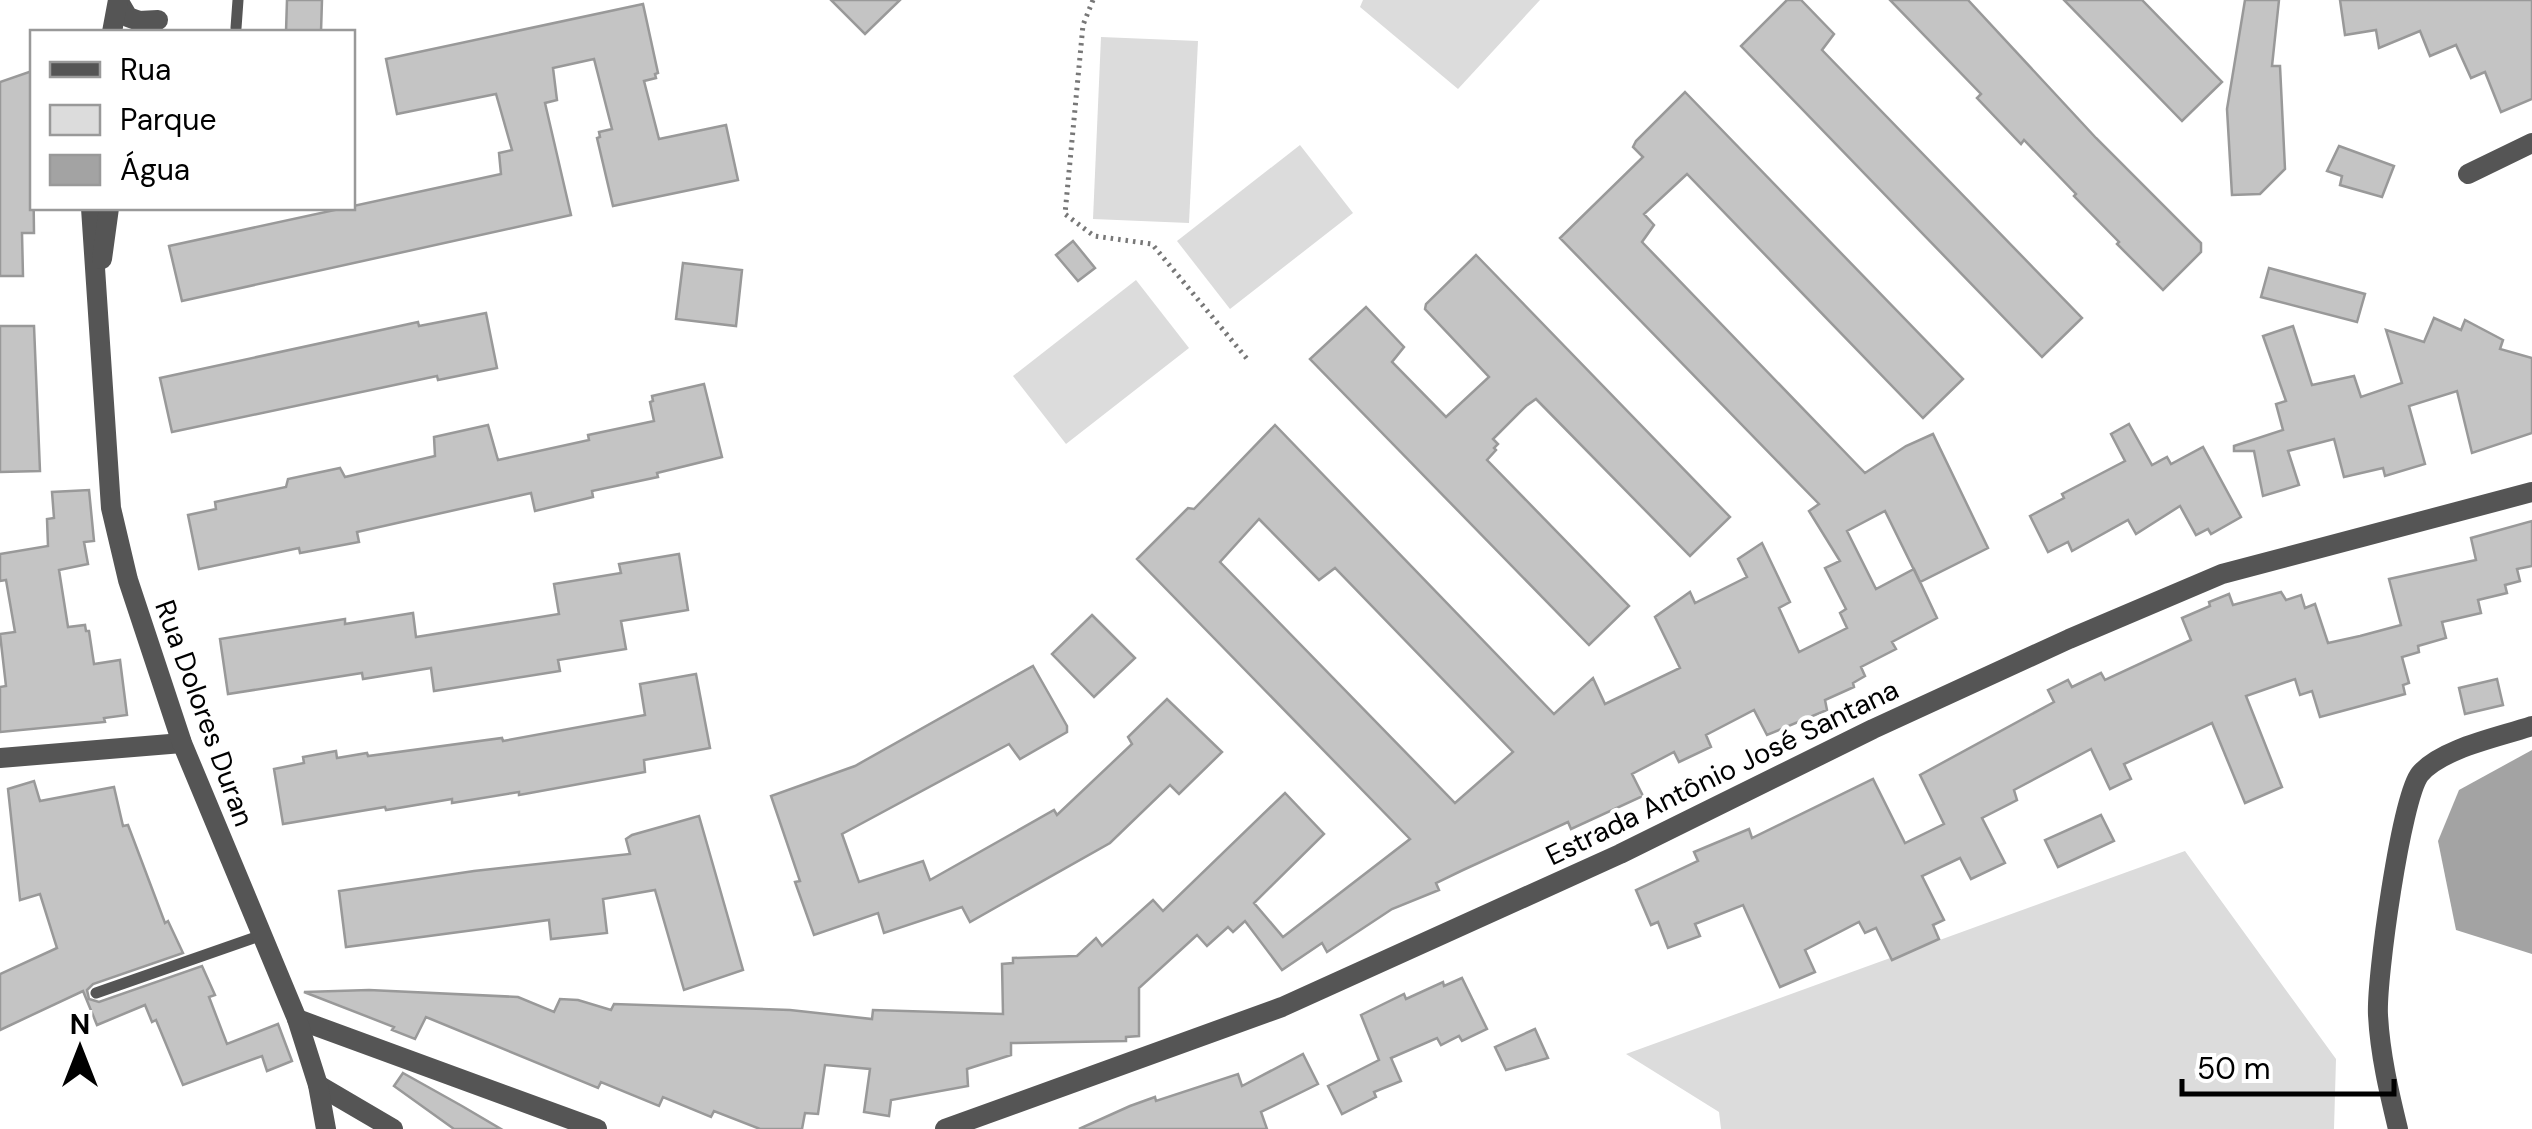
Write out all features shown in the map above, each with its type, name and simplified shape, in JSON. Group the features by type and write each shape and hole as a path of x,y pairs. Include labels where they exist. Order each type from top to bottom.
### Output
{"street":[{"path":"118,0 128,17 158,18"},
{"path":"112,30 118,0"},
{"path":"2468,174 2532,142"},
{"name":"Rua Dolores Duran","path":"91,210 111,508 128,580 182,743 297,1019 318,1085 326,1129"},
{"name":"Rua Dolores Duran","path":"96,301 109,210"},
{"name":"Estrada Antônio José Santana","path":"945,1129 1282,1007 1620,854 1926,704 2222,574 2532,492"},
{"path":"2398,1129 2377,1014 2382,944 2408,802 2419,776 2441,757 2532,726"},
{"path":"0,758 182,743"},
{"path":"297,1019 597,1129"},
{"path":"318,1085 393,1129"}],"lane":[{"path":"236,28 238,0"},
{"path":"96,993 262,935"}],"path":[{"path":"1093,0 1083,25 1066,214 1094,236 1152,244 1248,360"}],"green space":[{"path":"1363,0 1540,0 1458,89 1360,7"},
{"path":"1101,37 1198,41 1189,223 1093,219"},
{"path":"1300,145 1353,213 1230,309 1177,241"},
{"path":"1136,280 1189,348 1066,444 1013,376"},
{"path":"2185,851 2336,1059 2334,1129 1721,1129 1719,1112 1626,1054"}],"water":[{"path":"2532,750 2532,954 2456,930 2438,841 2459,790"}],"building":[{"path":"287,0 322,0 321,30 286,30"},
{"path":"831,0 900,0 865,34"},
{"path":"1787,0 1801,0 1834,34 1822,50 2082,318 2042,357 1741,46"},
{"path":"1890,0 1968,0 2096,138 2201,243 2201,252 2163,290 2024,140 2021,144 1977,98 1981,94"},
{"path":"2064,0 2142,0 2222,82 2182,121"},
{"path":"2245,0 2279,0 2272,66 2280,66 2285,169 2260,194 2232,195 2227,109"},
{"path":"2340,0 2532,0 2532,99 2501,112 2485,72 2471,78 2456,45 2430,56 2420,31 2379,48 2376,30 2345,35"},
{"path":"643,4 658,73 656,78 644,81 659,139 726,125 738,180 613,206 597,138 599,132 612,129 594,59 553,68 557,100 545,103 571,215 182,301 169,246 335,210 355,210 355,206 501,174 499,153 512,150 496,94 397,114 386,59"},
{"path":"30,72 30,210 34,210 34,233 22,233 23,276 0,276 0,82"},
{"path":"1685,92 1963,379 1923,418 1687,174 1644,214 1654,225 1642,242 1865,473 1906,446 1933,434 1988,548 1920,582 1937,618 1892,642 1896,649 1861,667 1865,676 1853,683 1854,687 1825,700 1827,710 1767,735 1754,710 1706,735 1711,747 1679,762 1674,752 1632,774 1643,796 1571,829 1568,822 1436,883 1439,890 1392,909 1327,952 1322,943 1282,970 1245,921 1233,932 1228,927 1207,946 1197,935 1139,988 1139,1036 1126,1037 1126,1041 1011,1043 1011,1055 967,1069 968,1086 891,1100 889,1116 864,1112 870,1069 825,1065 818,1114 805,1113 802,1129 760,1129 714,1111 711,1117 663,1097 659,1106 601,1082 598,1088 426,1017 415,1039 304,992 369,990 518,997 554,1012 560,999 611,1010 614,1004 790,1010 872,1019 873,1010 1003,1014 1002,964 1013,963 1013,958 1077,956 1096,938 1102,946 1153,900 1163,911 1285,793 1324,834 1254,903 1283,937 1410,839 1137,559 1188,508 1194,509 1275,425 1554,714 1593,678 1605,704 1680,668 1655,617 1690,592 1695,603 1747,577 1738,559 1762,543 1790,602 1779,608 1799,652 1847,628 1840,613 1846,609 1825,568 1840,561 1809,511 1819,504 1560,238 1643,157 1633,147","holes":["1885,511 1914,569 1876,589 1847,531","1259,519 1319,580 1335,568 1513,752 1455,803 1220,562"]},
{"path":"2339,146 2394,166 2382,197 2340,185 2342,176 2327,171"},
{"path":"1073,241 1095,268 1078,281 1056,255"},
{"path":"1476,255 1730,517 1690,556 1536,399 1526,406 1493,439 1498,444 1487,460 1629,606 1589,645 1310,359 1366,307 1404,347 1392,362 1446,417 1489,377 1425,309"},
{"path":"683,263 742,270 736,326 676,319"},
{"path":"2269,268 2365,294 2357,322 2261,297"},
{"path":"486,313 497,368 438,380 437,376 172,432 160,378 418,322 419,326"},
{"path":"2434,318 2461,330 2465,320 2503,340 2500,349 2532,358 2532,433 2472,453 2457,391 2409,406 2425,464 2385,476 2383,468 2344,477 2334,439 2288,451 2299,485 2263,496 2254,451 2234,451 2234,446 2283,430 2276,404 2286,401 2263,336 2293,326 2312,385 2354,376 2361,397 2402,383 2386,330 2424,342"},
{"path":"0,326 34,326 40,471 0,472"},
{"path":"704,384 722,457 657,473 658,477 592,491 593,497 535,511 531,493 357,532 359,542 300,553 299,548 199,569 188,515 216,509 215,502 286,487 288,479 340,468 345,477 435,456 434,437 488,425 498,460 589,440 588,435 654,421 652,396"},
{"path":"2129,424 2152,465 2167,457 2171,464 2203,447 2241,517 2211,534 2208,529 2196,535 2180,506 2136,534 2128,520 2072,551 2068,542 2048,552 2030,516 2064,498 2062,494 2125,461 2111,434"},
{"path":"89,490 94,541 84,542 88,564 59,570 68,627 85,625 94,664 120,660 127,715 104,718 105,722 0,732 0,687 6,686 0,634 15,632 6,580 0,581 0,554 48,546 47,519 54,518 52,492"},
{"path":"2532,521 2532,566 2517,569 2520,581 2505,585 2507,593 2478,600 2481,613 2442,622 2446,638 2418,646 2419,652 2402,657 2409,683 2403,685 2405,694 2320,717 2312,691 2300,695 2295,679 2246,696 2282,787 2245,803 2212,723 2124,764 2131,779 2110,789 2091,749 2014,790 2017,800 1982,818 2005,863 1971,879 1960,858 1922,876 1944,920 1933,925 1939,939 1892,960 1876,928 1865,933 1859,922 1805,950 1815,972 1780,987 1743,905 1695,924 1700,936 1668,948 1658,922 1651,925 1636,890 1698,861 1694,852 1749,829 1752,838 1873,779 1905,843 1944,824 1920,775 2054,702 2048,690 2068,680 2072,687 2101,673 2105,680 2191,640 2182,618 2210,606 2209,602 2229,594 2233,605 2281,592 2286,600 2301,595 2305,608 2315,604 2328,643 2360,636 2401,625 2389,579 2476,560 2471,538"},
{"path":"679,554 688,610 621,621 626,649 558,660 560,671 434,691 431,668 363,679 362,673 228,694 220,639 345,619 345,624 413,613 416,637 559,614 554,584 621,573 619,564"},
{"path":"1092,615 1135,658 1094,697 1052,654"},
{"path":"1033,666 1067,732 1020,759 1009,744 842,834 859,882 923,861 930,880 1054,810 1057,815 1132,744 1128,737 1167,699 1222,752 1179,794 1170,785 1110,843 970,922 962,907 884,933 878,913 814,935 771,796 855,766"},
{"path":"696,674 710,748 644,760 645,772 519,795 452,803 452,799 386,810 385,807 283,824 274,769 304,763 303,757 336,751 337,758 367,753 368,756 502,738 503,741 645,715 640,684"},
{"path":"2497,679 2503,705 2465,714 2459,688"},
{"path":"34,781 40,801 114,787 123,826 128,825 165,923 168,921 183,953 93,984 87,990 89,999 99,1002 202,966 215,995 209,997 227,1044 278,1024 292,1061 267,1071 262,1056 183,1085 156,1020 152,1022 145,1005 97,1025 83,991 0,1030 0,974 57,948 40,894 20,900 8,789"},
{"path":"2101,815 2114,841 2058,867 2045,840"},
{"path":"699,816 743,970 684,990 655,890 603,899 607,933 551,939 549,920 346,947 339,891 630,854 626,839 632,835"},
{"path":"1462,978 1487,1029 1462,1041 1459,1036 1441,1045 1437,1038 1391,1058 1401,1081 1374,1092 1376,1097 1342,1114 1328,1086 1379,1060 1361,1015 1404,994 1406,999"},
{"path":"1535,1029 1548,1058 1506,1070 1495,1047"},
{"path":"1303,1054 1318,1084 1261,1112 1267,1129 1079,1129 1155,1097 1156,1101 1238,1074 1242,1086"},
{"path":"403,1073 501,1129 454,1129 394,1086"}]}
